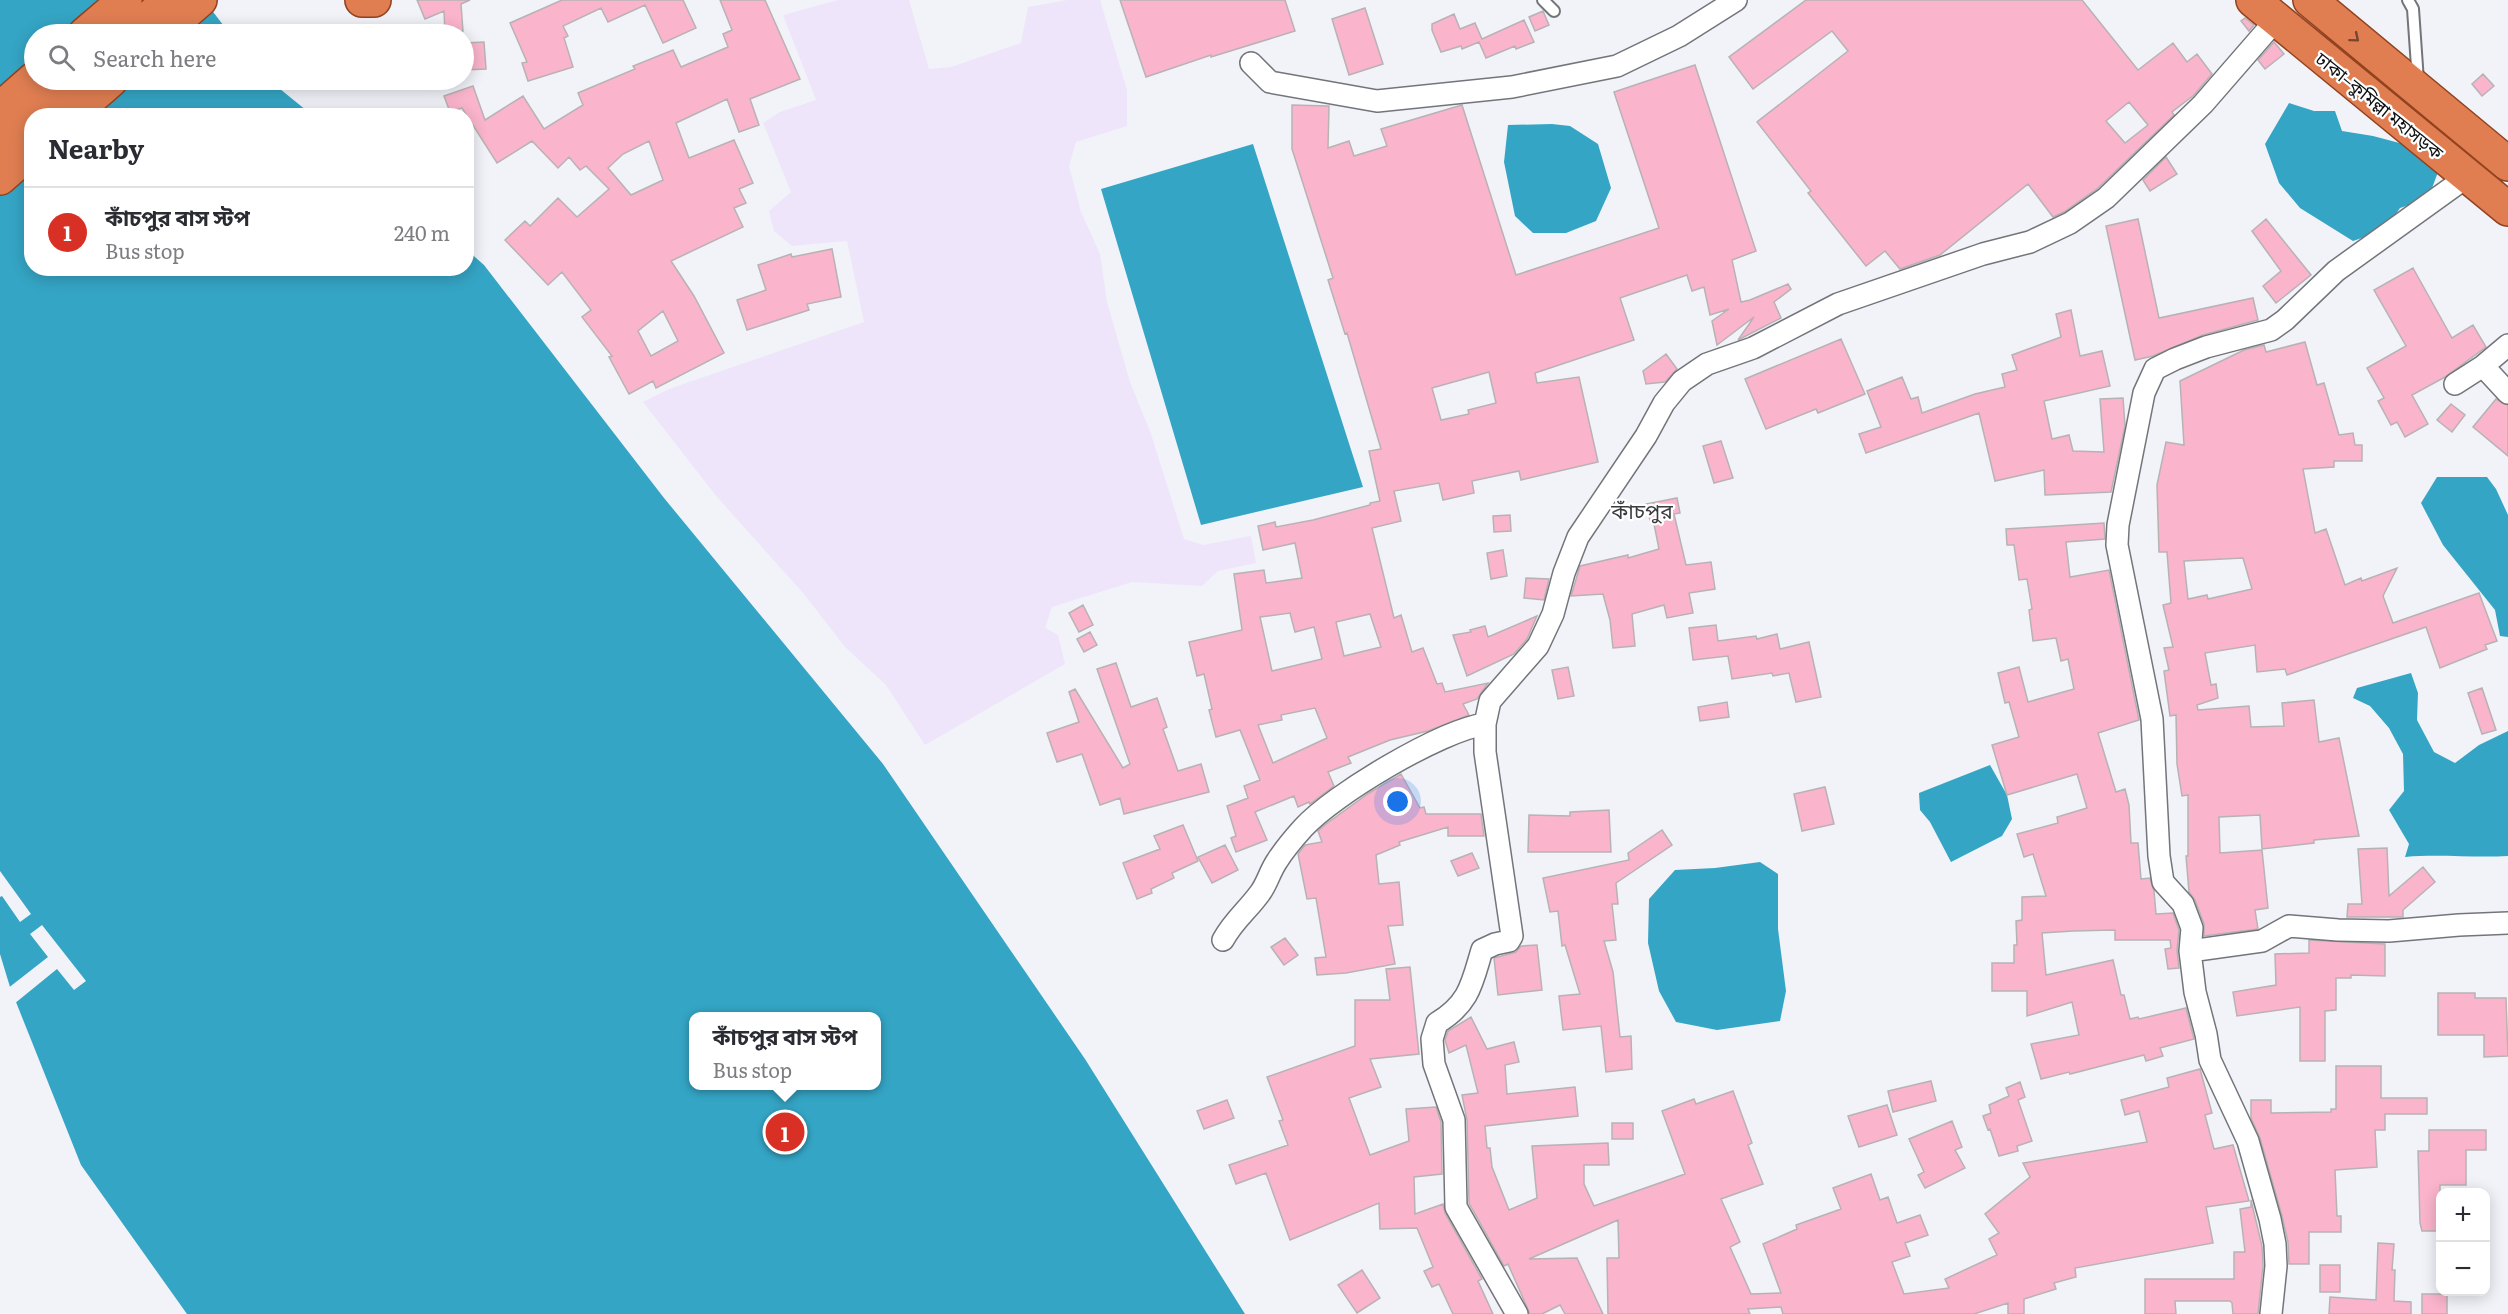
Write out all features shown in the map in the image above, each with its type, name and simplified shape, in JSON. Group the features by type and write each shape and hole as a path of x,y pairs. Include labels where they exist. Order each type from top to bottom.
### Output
{"highway":[{"path":"97,24 125,0"},
{"path":"142,24 170,0"},
{"path":"172,24 200,0"},
{"path":"362,0 374,0"},
{"name":"ঢাকা–কুমিল্লা মহাসড়ক","path":"2310,0 2508,164"},
{"name":"ঢাকা–কুমিল্লা মহাসড়ক","path":"2264,10 2508,209"},
{"path":"0,109 24,88"},
{"path":"45,108 66,90"},
{"path":"79,108 100,90"},
{"path":"0,146 24,126"},
{"path":"0,178 24,157"}],"street":[{"path":"1251,63 1270,82 1377,101 1512,87 1617,66 1679,36 1736,0"},
{"path":"1517,1314 1456,1207 1454,1120 1434,1064 1432,1039 1437,1023 1451,1014 1473,985 1482,950 1509,941 1512,936 1491,805 1485,752 1485,724 1490,701 1538,646 1553,614 1578,537 1646,436 1664,404 1682,381 1707,364 1753,348 1838,304 1983,254 2030,242 2070,223 2106,198 2203,104 2264,10"},
{"path":"2271,1314 2276,1266 2270,1220 2248,1141 2210,1060 2195,992 2190,951 2192,928 2183,904 2163,882 2158,856 2152,719 2117,545 2118,525 2144,393 2155,369 2175,358 2206,347 2271,330 2285,320 2336,271 2468,176"},
{"path":"2455,384 2483,366 2508,345"},
{"path":"2483,366 2508,393"},
{"path":"1223,940 1233,922 1260,893 1277,861 1304,826 1342,797 1433,741 1469,726 1485,724"},
{"path":"2190,951 2262,941 2289,926 2389,931 2508,923"}],"lane":[{"path":"1543,0 1554,11"},
{"path":"2408,0 2413,9 2418,90"}],"shaded area":[{"path":"838,0 909,0 929,69 951,67 1021,43 1028,7 1067,0 1100,0 1127,90 1127,126 1076,142 1069,166 1081,212 1100,254 1107,302 1130,382 1151,434 1184,539 1203,545 1251,536 1256,563 1218,571 1202,586 1132,582 1052,607 1045,628 1058,635 1065,664 925,745 886,685 845,647 804,594 717,497 643,402 669,389 864,322 847,241 792,246 774,231 769,211 791,192 763,123 780,112 816,100 783,15"}],"water":[{"path":"0,0 204,0 222,24 24,24 24,90 281,90 303,108 24,108 24,276 474,276 474,256 484,265 664,498 883,764 1085,1059 1245,1314 187,1314 81,1165 10,987 0,954"},
{"path":"2289,103 2314,111 2335,111 2342,131 2373,136 2426,150 2438,172 2428,199 2400,208 2385,230 2353,241 2300,208 2279,183 2265,144"},
{"path":"1508,125 1570,126 1598,144 1611,188 1596,221 1566,233 1533,233 1515,216 1504,162"},
{"path":"1253,144 1363,487 1201,525 1101,189"},
{"path":"2437,477 2487,477 2496,489 2508,515 2508,637 2500,636 2495,610 2443,545 2421,503"},
{"path":"2411,673 2418,693 2417,720 2434,752 2455,763 2479,745 2508,731 2508,856 2405,857 2409,844 2389,810 2404,791 2403,754 2389,728 2370,706 2353,698 2357,688"},
{"path":"1990,765 2007,795 2012,819 2002,836 1951,862 1930,822 1920,810 1919,793"},
{"path":"1760,862 1778,874 1778,929 1786,991 1780,1021 1717,1030 1676,1022 1659,991 1648,943 1649,899 1675,870"}],"pier":[{"path":"0,871 31,914 20,922 2,896 0,897"},
{"path":"42,925 86,981 74,990 57,969 14,1004 7,989 48,957 30,934"}],"building":[{"path":"417,0 470,0 461,4 462,24 445,24 444,11 425,19"},
{"path":"562,0 683,0 696,28 663,43 645,5 608,22 601,8 563,26 568,36 564,38 573,67 528,81 522,63 527,62 510,23"},
{"path":"720,0 765,0 800,79 750,99 759,125 739,132 727,99 676,123 689,158 734,140 753,183 739,189 746,203 734,208 743,227 671,261 694,296 724,353 656,388 653,381 629,394 609,357 612,356 582,317 591,310 562,272 548,285 505,240 525,221 530,226 558,198 577,217 609,189 586,166 580,170 569,157 558,168 532,141 497,163 474,127 474,108 448,108 444,96 474,89 485,120 523,96 544,129 583,105 578,93 635,69 633,66 673,50 681,67 728,47 723,34 732,30","holes":["649,141 663,180 631,195 608,168 623,154","663,311 678,341 651,356 638,331"]},
{"path":"1120,0 1285,0 1295,31 1211,57 1211,55 1146,77"},
{"path":"1806,0 2082,0 2138,70 2173,43 2187,62 2197,54 2212,74 2194,95 2172,112 2174,115 2098,188 2064,212 2053,217 2028,184 1940,255 1900,269 1885,251 1866,266 1808,193 1811,191 1757,122 1848,51 1832,31 1753,89 1729,57","holes":["2129,102 2148,125 2125,143 2106,121"]},
{"path":"1365,8 1383,64 1349,75 1332,19"},
{"path":"1543,11 1549,25 1535,31 1529,17"},
{"path":"1454,14 1460,29 1475,23 1482,39 1524,20 1534,42 1516,49 1515,46 1486,58 1479,42 1462,49 1461,46 1441,52 1432,30 1432,24"},
{"path":"2245,18 2254,25 2249,31 2241,21"},
{"path":"474,42 484,42 486,69 474,70"},
{"path":"2274,42 2284,54 2265,69 2258,60"},
{"path":"1695,65 1756,251 1732,260 1741,302 1788,284 1791,289 1774,302 1781,318 1738,340 1754,317 1717,345 1712,321 1729,309 1710,315 1704,287 1692,291 1687,275 1620,298 1634,340 1535,373 1537,383 1579,377 1598,462 1521,480 1519,471 1472,481 1474,493 1443,500 1439,483 1394,491 1401,521 1372,528 1394,618 1401,615 1412,652 1423,648 1437,684 1442,683 1445,692 1488,683 1477,699 1463,704 1469,715 1428,731 1390,740 1348,757 1351,763 1328,772 1334,786 1310,804 1309,802 1298,807 1294,796 1255,812 1267,840 1236,852 1231,838 1236,836 1227,806 1248,798 1244,786 1260,780 1240,730 1216,737 1209,710 1212,709 1204,674 1197,676 1189,642 1242,630 1234,574 1264,570 1266,583 1302,578 1295,543 1263,550 1258,526 1275,522 1276,527 1313,520 1380,501 1369,451 1381,449 1347,333 1345,334 1328,280 1333,278 1292,149 1292,105 1329,106 1328,148 1349,141 1354,156 1387,146 1381,129 1462,105 1516,275 1659,228 1614,92","holes":["1489,372 1496,403 1468,410 1469,414 1441,420 1432,388","1290,613 1295,632 1314,627 1322,659 1272,671 1260,617","1370,614 1381,647 1344,656 1336,622","1315,708 1327,738 1273,763 1258,725 1282,720 1281,715"]},
{"path":"2483,74 2494,86 2482,96 2472,84"},
{"path":"2166,157 2177,174 2150,191 2143,180"},
{"path":"2138,219 2159,318 2253,298 2258,320 2203,335 2153,356 2135,360 2106,226"},
{"path":"2266,219 2311,275 2276,303 2263,286 2281,271 2252,231"},
{"path":"832,249 841,297 807,304 809,310 747,330 737,300 766,290 758,265 791,254 792,257"},
{"path":"2413,268 2452,338 2473,325 2486,347 2445,377 2412,395 2428,424 2405,437 2397,422 2391,425 2378,401 2384,398 2367,368 2406,346 2374,290"},
{"path":"2071,310 2080,356 2102,351 2110,386 2044,401 2052,439 2069,435 2073,451 2104,452 2100,399 2123,398 2125,426 2111,492 2045,495 2044,470 1995,481 1979,413 1866,453 1859,434 1881,427 1867,391 1902,377 1911,399 1918,397 1922,413 1975,394 2005,387 2002,374 2017,370 2012,355 2061,337 2056,314"},
{"path":"1841,339 1865,394 1818,413 1816,409 1766,429 1745,379"},
{"path":"2305,342 2317,385 2324,383 2339,435 2353,433 2355,445 2362,445 2362,461 2334,461 2334,467 2303,469 2315,533 2326,529 2345,585 2397,568 2383,596 2393,623 2479,593 2497,641 2485,645 2487,649 2440,668 2426,627 2287,675 2285,669 2257,672 2255,645 2205,653 2211,685 2216,684 2218,698 2197,705 2198,710 2249,706 2251,727 2284,726 2282,703 2314,700 2319,742 2339,738 2359,836 2314,840 2314,843 2262,849 2260,815 2219,817 2220,853 2262,850 2268,908 2255,910 2258,929 2204,936 2204,924 2195,900 2189,892 2186,856 2188,856 2188,795 2182,796 2177,764 2176,715 2170,716 2164,671 2169,670 2164,648 2173,647 2163,605 2171,603 2167,552 2159,552 2157,485 2166,442 2184,445 2180,381 2244,350 2264,345 2266,352","holes":["2243,558 2252,589 2208,599 2207,595 2188,599 2184,561"]},
{"path":"1666,354 1677,369 1665,382 1646,384 1643,371"},
{"path":"2496,399 2508,405 2508,456 2473,427"},
{"path":"2451,404 2465,415 2452,432 2437,420"},
{"path":"1721,441 1733,478 1714,483 1703,446"},
{"path":"1677,498 1680,513 1674,514 1686,565 1711,562 1715,589 1689,593 1693,613 1667,618 1664,605 1632,614 1635,646 1613,648 1610,620 1603,594 1571,596 1580,566 1628,555 1628,558 1659,549 1653,519 1650,520 1646,504"},
{"path":"1510,515 1511,531 1494,532 1493,516"},
{"path":"2104,523 2105,539 2066,542 2070,577 2109,570 2139,720 2098,733 2116,792 2125,789 2129,805 2131,843 2138,843 2141,879 2150,878 2154,891 2156,914 2173,913 2179,930 2177,950 2179,968 2168,969 2165,949 2171,948 2170,940 2115,940 2115,930 2073,931 2042,933 2046,975 2113,960 2121,995 2124,995 2130,1019 2186,1008 2194,1039 2160,1048 2163,1056 2146,1061 2144,1055 2041,1079 2031,1044 2079,1035 2072,1002 2027,1016 2027,991 1992,991 1992,963 2014,963 2014,945 2017,945 2016,921 2022,920 2022,897 2046,896 2033,854 2024,857 2017,834 2058,823 2057,817 2087,808 2077,774 2007,795 1992,745 2019,737 2009,702 2005,703 1998,673 2019,667 2028,702 2074,689 2068,659 2061,661 2056,638 2033,641 2029,610 2032,609 2027,579 2019,580 2014,545 2007,545 2006,529"},
{"path":"1503,550 1507,576 1491,579 1487,553"},
{"path":"1526,578 1549,579 1544,600 1524,598"},
{"path":"1083,605 1093,625 1079,632 1069,613"},
{"path":"1537,616 1527,639 1514,654 1467,676 1453,635 1471,632 1470,630 1485,626 1488,637"},
{"path":"1716,625 1718,641 1756,636 1757,639 1777,634 1780,649 1809,642 1821,697 1796,702 1789,673 1732,679 1728,656 1693,660 1689,628"},
{"path":"1090,632 1097,645 1084,652 1077,639"},
{"path":"1116,663 1131,707 1157,698 1167,727 1163,729 1178,771 1201,764 1209,792 1124,814 1120,798 1100,805 1082,754 1057,762 1047,733 1079,722 1069,692 1075,689 1123,768 1130,764 1097,669"},
{"path":"1568,667 1574,696 1558,699 1552,670"},
{"path":"2482,688 2496,730 2482,734 2468,693"},
{"path":"1727,702 1729,717 1700,721 1698,707"},
{"path":"1401,774 1420,808 1424,807 1426,814 1481,814 1484,836 1448,836 1448,827 1399,842 1400,845 1376,855 1379,884 1399,882 1403,925 1388,926 1395,964 1346,973 1317,975 1315,958 1326,957 1316,898 1307,899 1298,854 1305,845 1322,842 1318,831 1326,824 1369,793"},
{"path":"1825,787 1834,824 1802,831 1794,794"},
{"path":"1609,810 1611,852 1528,852 1529,815 1570,816 1570,812"},
{"path":"1183,825 1198,861 1172,873 1174,878 1151,889 1152,893 1137,899 1123,863 1160,849 1154,836"},
{"path":"1662,830 1672,845 1616,883 1618,904 1612,904 1616,940 1604,941 1613,972 1620,1037 1631,1036 1632,1069 1606,1072 1601,1026 1563,1030 1559,996 1580,994 1565,945 1562,946 1558,911 1550,912 1543,878 1629,860 1628,853"},
{"path":"1225,845 1238,870 1212,883 1198,857"},
{"path":"2387,848 2389,896 2423,867 2435,882 2403,910 2403,917 2347,917 2348,904 2362,904 2358,849"},
{"path":"1472,853 1479,868 1458,876 1451,861"},
{"path":"1285,938 1298,955 1284,965 1271,947"},
{"path":"2309,940 2385,944 2385,976 2351,975 2351,978 2336,978 2336,1010 2325,1011 2325,1061 2300,1061 2300,1007 2237,1016 2233,992 2276,985 2275,954 2309,953"},
{"path":"1537,945 1542,990 1498,995 1494,958 1516,952 1521,946"},
{"path":"1410,967 1419,1054 1370,1059 1381,1087 1349,1098 1370,1155 1409,1141 1406,1109 1436,1107 1441,1122 1442,1174 1414,1177 1415,1214 1443,1204 1445,1213 1482,1279 1478,1281 1493,1314 1453,1314 1439,1284 1432,1287 1424,1271 1433,1267 1417,1228 1380,1229 1379,1203 1290,1240 1266,1173 1236,1184 1229,1165 1288,1145 1279,1121 1283,1120 1267,1077 1355,1046 1355,1000 1390,1000 1386,969"},
{"path":"2438,993 2475,993 2475,998 2506,998 2508,1056 2484,1057 2484,1035 2438,1035"},
{"path":"1471,1017 1487,1049 1514,1042 1519,1062 1505,1065 1507,1094 1575,1087 1578,1116 1485,1126 1492,1167 1509,1210 1537,1198 1532,1146 1608,1143 1609,1165 1584,1165 1584,1184 1594,1206 1685,1174 1662,1111 1694,1099 1696,1104 1733,1091 1752,1143 1748,1145 1763,1184 1721,1199 1740,1242 1730,1247 1751,1294 1781,1293 1763,1244 1797,1229 1796,1225 1841,1209 1833,1188 1871,1174 1880,1200 1888,1197 1897,1223 1920,1215 1928,1235 1905,1243 1910,1256 1892,1262 1904,1294 1949,1288 1945,1279 1997,1255 1989,1239 1999,1233 1985,1214 2030,1177 2023,1163 2147,1142 2139,1111 2125,1115 2121,1100 2169,1087 2167,1078 2200,1069 2212,1113 2205,1115 2214,1149 2233,1145 2249,1201 2206,1207 2213,1243 2075,1268 2076,1277 2054,1283 2056,1289 2024,1299 2024,1314 2008,1314 2008,1303 1974,1314 1783,1314 1781,1307 1748,1309 1750,1314 1608,1314 1607,1258 1619,1258 1618,1220 1529,1259 1577,1258 1603,1314 1565,1314 1560,1305 1542,1314 1530,1314 1508,1264 1504,1266 1469,1203 1467,1120 1462,1095 1478,1093 1466,1045 1449,1053 1445,1040 1448,1031"},
{"path":"2336,1066 2381,1066 2381,1098 2427,1098 2427,1114 2385,1114 2385,1130 2375,1130 2377,1167 2335,1170 2337,1216 2341,1216 2341,1232 2309,1232 2309,1264 2289,1264 2288,1242 2282,1216 2260,1138 2251,1118 2251,1100 2271,1100 2271,1113 2331,1112 2331,1109 2336,1109"},
{"path":"1931,1081 1936,1101 1893,1112 1888,1091"},
{"path":"2020,1082 2025,1097 2018,1100 2032,1141 2017,1146 2018,1151 1999,1156 1983,1116 1991,1113 1989,1105 2009,1096 2006,1088"},
{"path":"1227,1100 1234,1118 1204,1129 1197,1111"},
{"path":"1887,1105 1897,1135 1859,1147 1848,1116"},
{"path":"1952,1121 1962,1147 1955,1150 1965,1168 1925,1188 1918,1175 1924,1172 1909,1139"},
{"path":"1612,1123 1633,1123 1633,1139 1612,1139"},
{"path":"2429,1130 2486,1130 2486,1150 2466,1150 2466,1185 2440,1185 2440,1188 2436,1188 2436,1231 2422,1231 2418,1151 2429,1151"},
{"path":"2251,1200 2262,1246 2263,1266 2258,1314 2233,1314 2230,1301 2175,1301 2176,1314 2145,1314 2145,1279 2234,1279 2234,1252 2245,1252 2240,1209 2251,1207"},
{"path":"2378,1243 2394,1244 2392,1270 2395,1270 2394,1301 2411,1302 2411,1314 2329,1314 2330,1297 2376,1300"},
{"path":"2320,1265 2340,1265 2340,1292 2320,1292"},
{"path":"1362,1270 1380,1298 1357,1313 1338,1285"},
{"path":"2422,1294 2447,1296 2447,1314 2422,1314"}],"place":[{"name":"কাঁচপুর বাস স্টপ","path":"785,1132"}],"district":[{"name":"কাঁচপুর","path":"1642,509"}]}
